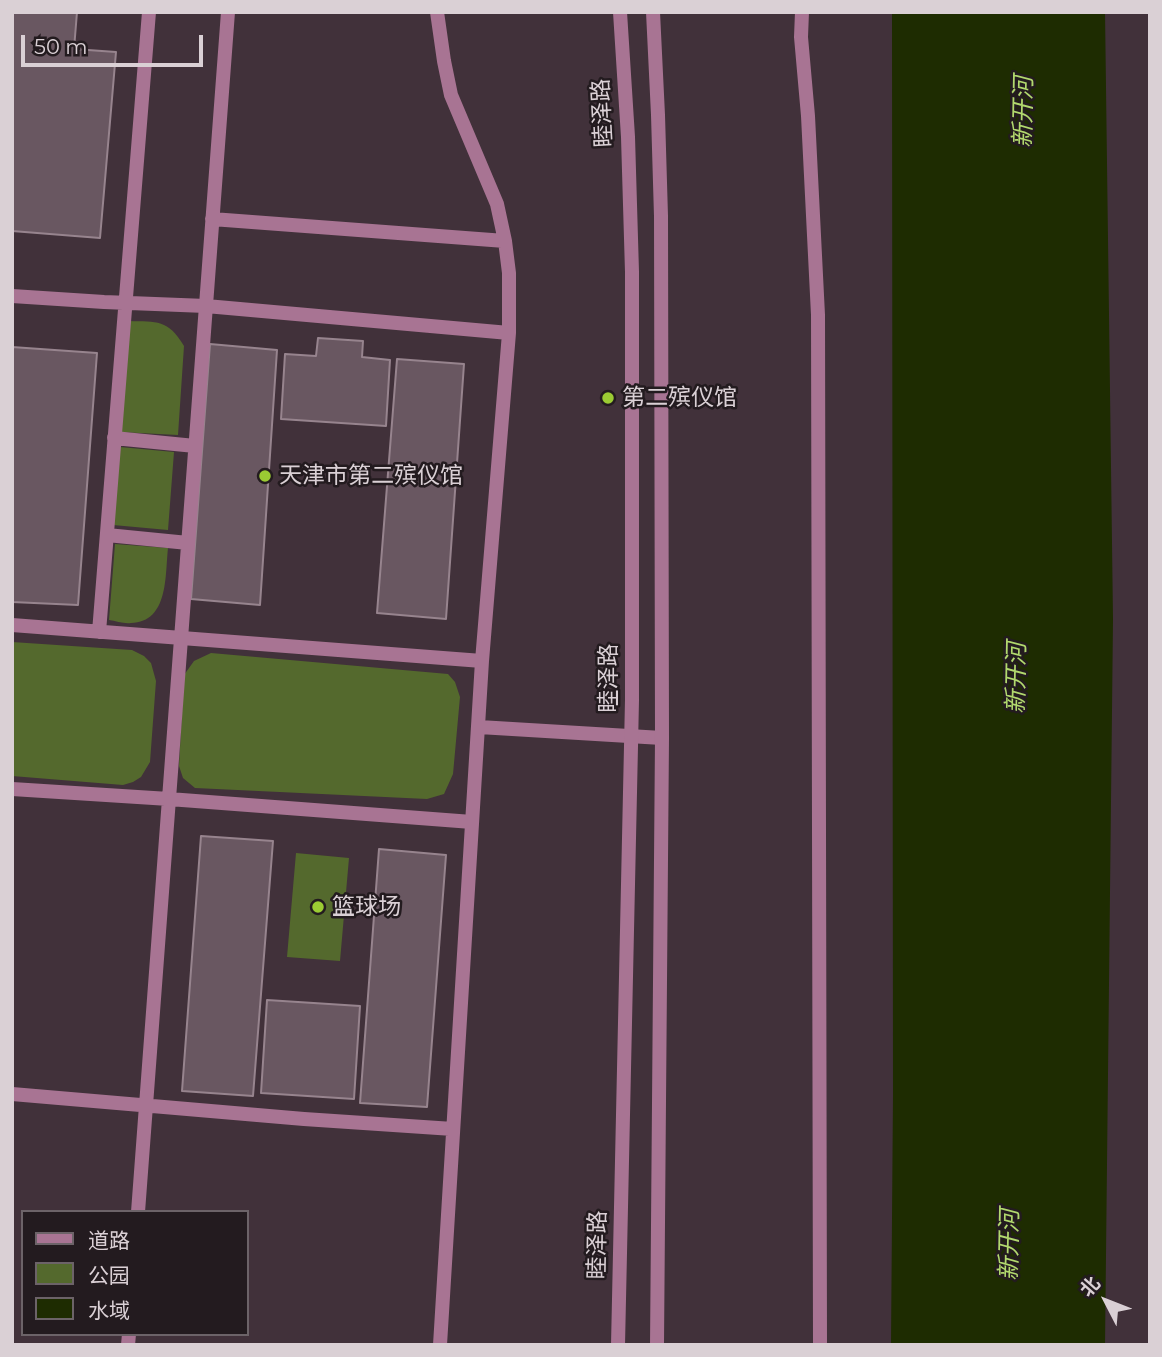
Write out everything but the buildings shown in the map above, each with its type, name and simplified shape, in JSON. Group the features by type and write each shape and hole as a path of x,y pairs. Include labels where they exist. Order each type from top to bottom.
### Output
{"street":[{"path":"99,632 149,12"},
{"path":"138,1210 228,12"},
{"path":"437,12 451,94 497,204 509,273 509,333 482,661 440,1345"},
{"name":"睦泽路","path":"618,1345 631,737 632,272 628,137 620,12"},
{"path":"653,12 661,216 662,738 657,1345"},
{"path":"802,12 801,37 818,315 820,1345"},
{"path":"212,219 505,241"},
{"path":"12,296 206,306 509,333"},
{"path":"114,438 195,446"},
{"path":"107,535 188,543"},
{"path":"12,625 482,661"},
{"path":"479,727 662,738"},
{"path":"12,789 472,822"},
{"path":"12,1094 453,1129"}],"green space":[{"path":"129,321 167,326 184,346 178,435 120,432"},
{"path":"120,447 174,452 168,530 113,525"},
{"path":"115,544 168,548 163,595 159,606 143,621 128,623 109,620"},
{"path":"12,642 132,650 151,663 156,681 150,762 141,777 123,785 12,776"},
{"path":"211,653 448,674 455,682 460,697 453,774 444,794 427,799 195,788 183,778 179,766 184,675 194,661"},
{"name":"篮球场","path":"296,853 349,858 340,961 287,957"}],"water":[{"name":"新开河","path":"892,12 1105,12 1113,619 1105,1345 891,1345"}],"place":[{"name":"第二殡仪馆","path":"608,398"},
{"name":"天津市第二殡仪馆","path":"265,476"},
{"name":"篮球场","path":"318,907"}]}
